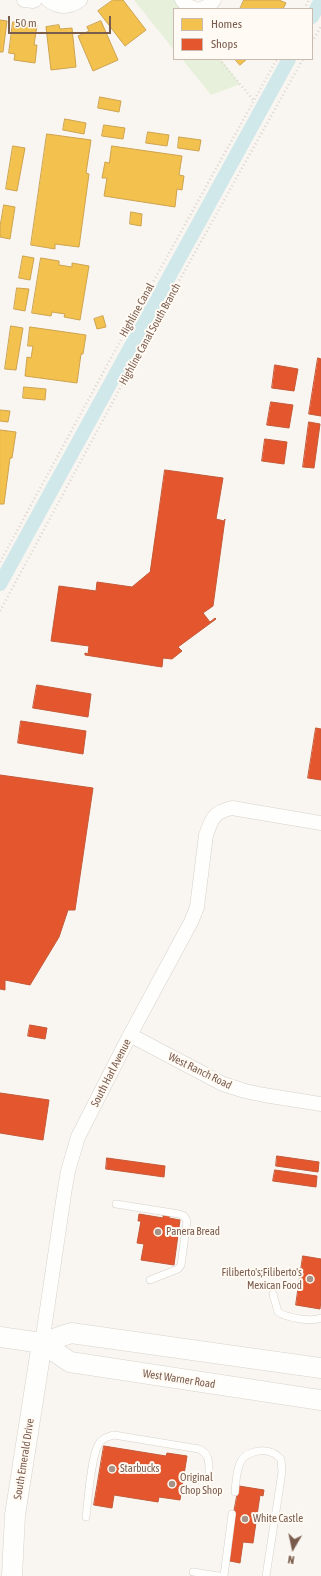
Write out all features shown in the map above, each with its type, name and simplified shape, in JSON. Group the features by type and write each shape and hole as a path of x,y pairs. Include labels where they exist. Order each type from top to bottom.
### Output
{"main road":[{"name":"West Warner Road","path":"42,1343 71,1332 321,1368"},
{"name":"West Warner Road","path":"0,1337 42,1343 70,1362 321,1400"},
{"name":"South Emerald Drive","path":"12,1576 16,1515 42,1343"}],"street":[{"path":"24,0 35,0"},
{"path":"48,0 60,6 68,6 80,0"},
{"path":"182,0 186,5 193,8"},
{"path":"203,8 210,5 214,0"},
{"name":"South Harl Avenue","path":"42,1343 65,1188 73,1152 78,1137 130,1035 191,922 196,907 206,835 215,815 221,811 232,808 321,823"},
{"name":"West Ranch Road","path":"130,1035 223,1084 245,1092 321,1104"}],"lane":[{"path":"116,1204 179,1214 184,1216 188,1221 181,1265 178,1269 150,1280"},
{"path":"273,1294 278,1312 284,1316 315,1320 321,1318"},
{"path":"86,1517 95,1453 100,1442 109,1436 114,1435 199,1449 204,1451 208,1458 209,1471"},
{"path":"235,1492 236,1477 240,1462 248,1454 260,1451 272,1452 281,1459 282,1472 266,1576"},
{"path":"224,1576 232,1514"},
{"path":"193,1572 219,1576"}],"path":[{"path":"313,40 321,26"},
{"path":"220,60 254,101"},
{"name":"Highline Canal","path":"0,562 122,336 276,60"},
{"name":"Highline Canal South Branch","path":"0,611 150,333 301,60"}],"green space":[{"path":"134,0 175,0 181,8 173,8 173,49"},
{"path":"183,60 222,60 240,84 211,95"}],"building: Homes":[{"path":"113,0 123,0 146,30 125,46 98,11"},
{"path":"244,0 279,0 286,3 284,8 240,8"},
{"path":"0,20 7,21 3,52 0,52"},
{"path":"101,21 118,60 93,71 78,36 89,31 87,27"},
{"path":"13,22 37,25 34,45 37,45 35,63 14,60 15,54 9,53"},
{"path":"59,25 60,29 72,28 76,67 51,70 46,27"},
{"path":"236,60 246,60 240,65"},
{"path":"100,97 121,101 119,112 98,108"},
{"path":"65,119 86,123 84,134 63,130"},
{"path":"104,125 125,128 123,139 102,136"},
{"path":"148,132 169,135 167,146 146,143"},
{"path":"47,134 91,140 86,173 89,174 79,247 55,244 55,249 31,245"},
{"path":"179,137 201,140 199,151 178,148"},
{"path":"13,146 25,148 17,191 6,189"},
{"path":"112,146 182,156 179,175 184,176 182,190 177,189 175,207 104,196 107,178 102,178 105,162 109,163"},
{"path":"4,205 15,207 10,239 0,237 0,227"},
{"path":"131,212 142,214 141,226 130,224"},
{"path":"23,256 34,258 30,280 19,278"},
{"path":"41,258 59,261 59,265 72,267 72,263 89,266 80,320 64,317 65,314 52,312 51,316 32,313"},
{"path":"17,288 29,289 25,311 14,309"},
{"path":"103,316 106,327 97,329 94,319"},
{"path":"11,326 23,328 16,370 5,369"},
{"path":"30,327 86,335 83,354 81,354 77,383 25,376 27,357 31,358 33,346 28,346"},
{"path":"24,387 46,389 45,400 23,398"},
{"path":"0,410 10,411 8,422 0,421"},
{"path":"0,430 16,432 12,458 10,458 4,504 0,504"}],"building: Shops":[{"path":"318,358 321,359 321,416 309,414"},
{"path":"275,365 298,369 294,391 272,388"},
{"path":"271,402 293,405 289,428 267,425"},
{"path":"309,422 320,424 314,468 303,467"},
{"path":"265,439 287,442 284,464 262,461"},
{"path":"165,470 223,478 216,519 224,521 225,519 213,606 203,613 210,622 215,618 216,619 178,647 182,651 172,659 163,658 162,667 85,655 85,653 88,654 89,646 51,641 59,586 96,591 97,582 132,587 150,572"},
{"path":"37,685 91,694 88,717 33,708"},
{"path":"21,721 86,731 83,754 18,743"},
{"path":"316,728 321,729 321,780 308,778"},
{"path":"0,775 93,788 75,910 68,910 59,937 30,985 5,980 5,990 0,989"},
{"path":"30,1025 47,1028 45,1039 28,1036"},
{"path":"0,1093 49,1100 43,1140 0,1133"},
{"path":"277,1156 319,1162 318,1172 276,1166"},
{"path":"107,1158 165,1166 164,1177 106,1169"},
{"path":"275,1170 317,1176 316,1187 273,1181"},
{"name":"Panera Bread","path":"163,1213 170,1214 169,1218 180,1220 174,1265 141,1260 144,1244 137,1243 141,1221 138,1221 139,1214 163,1218"},
{"name":"Filiberto's;Filiberto's Mexican Food","path":"303,1256 321,1259 320,1309 296,1305"},
{"path":"104,1446 166,1456 167,1453 187,1456 180,1500 159,1497 158,1502 114,1495 112,1508 94,1505"},
{"name":"White Castle","path":"239,1486 264,1490 263,1496 260,1495 253,1543 243,1542 240,1563 225,1560"}],"waterway":[{"path":"313,15 321,0"},
{"path":"0,584 288,60"}],"place":[{"name":"Panera Bread","path":"158,1232"},
{"name":"Filiberto's;Filiberto's Mexican Food","path":"310,1279"},
{"name":"Starbucks","path":"112,1469"},
{"name":"Original Chop Shop","path":"172,1484"},
{"name":"White Castle","path":"245,1519"}]}
